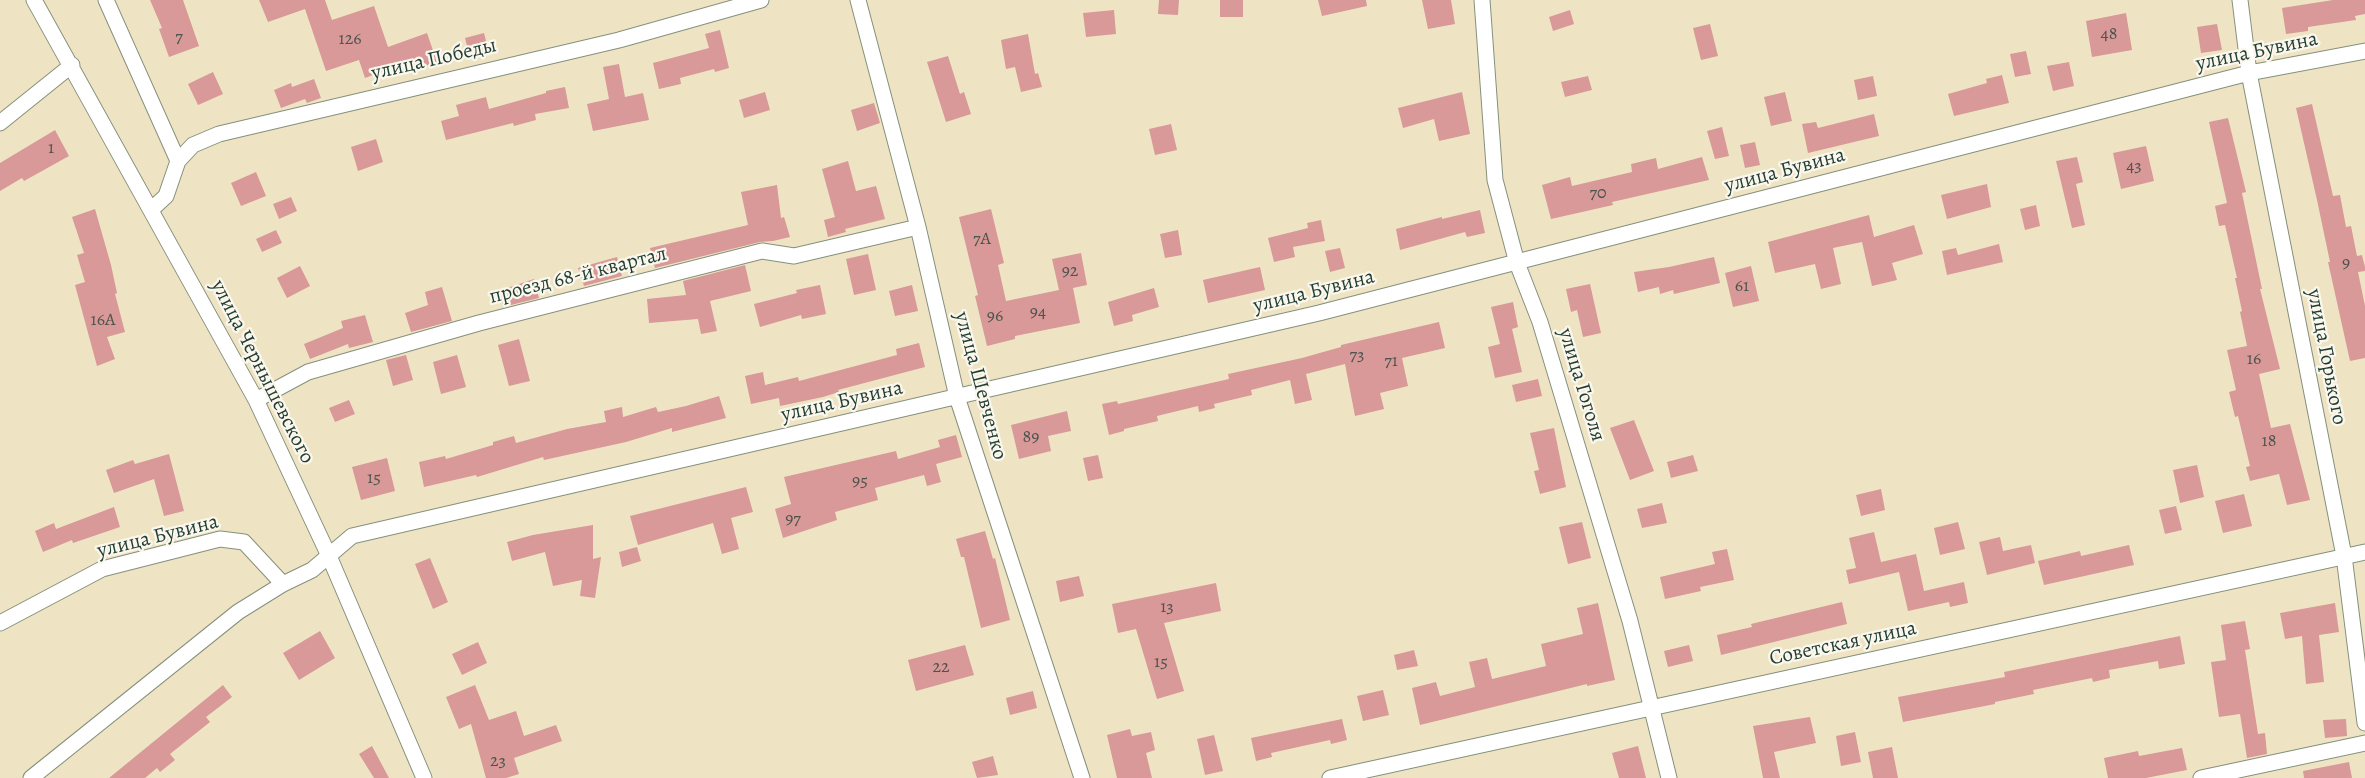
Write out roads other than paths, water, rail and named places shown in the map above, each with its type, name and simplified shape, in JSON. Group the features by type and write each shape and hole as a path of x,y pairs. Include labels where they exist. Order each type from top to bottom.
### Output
{"street":[{"name":"улица Чернышевского","path":"34,0 256,400 328,556 424,778"},
{"path":"106,0 178,161 166,196 152,209"},
{"name":"улица Победы","path":"178,161 193,145 219,134 619,39 761,0"},
{"name":"улица Шевченко","path":"858,0 918,227 957,397 1082,778"},
{"name":"улица Гоголя","path":"1482,0 1495,180 1517,263 1547,344 1630,621 1669,778"},
{"name":"улица Горького","path":"2240,0 2249,73 2344,556 2365,723"},
{"name":"улица Бувина","path":"31,778 238,612 283,584 312,570 352,536 1319,313 2249,73 2365,51"},
{"path":"0,123 72,65"},
{"name":"проезд 68-й квартал","path":"256,400 308,372 479,323 762,251 794,256 918,227"},
{"name":"улица Бувина","path":"0,623 102,569 220,539 244,542 283,584"},
{"name":"Советская улица","path":"1330,778 2365,552"},
{"path":"2201,778 2365,743"}]}
